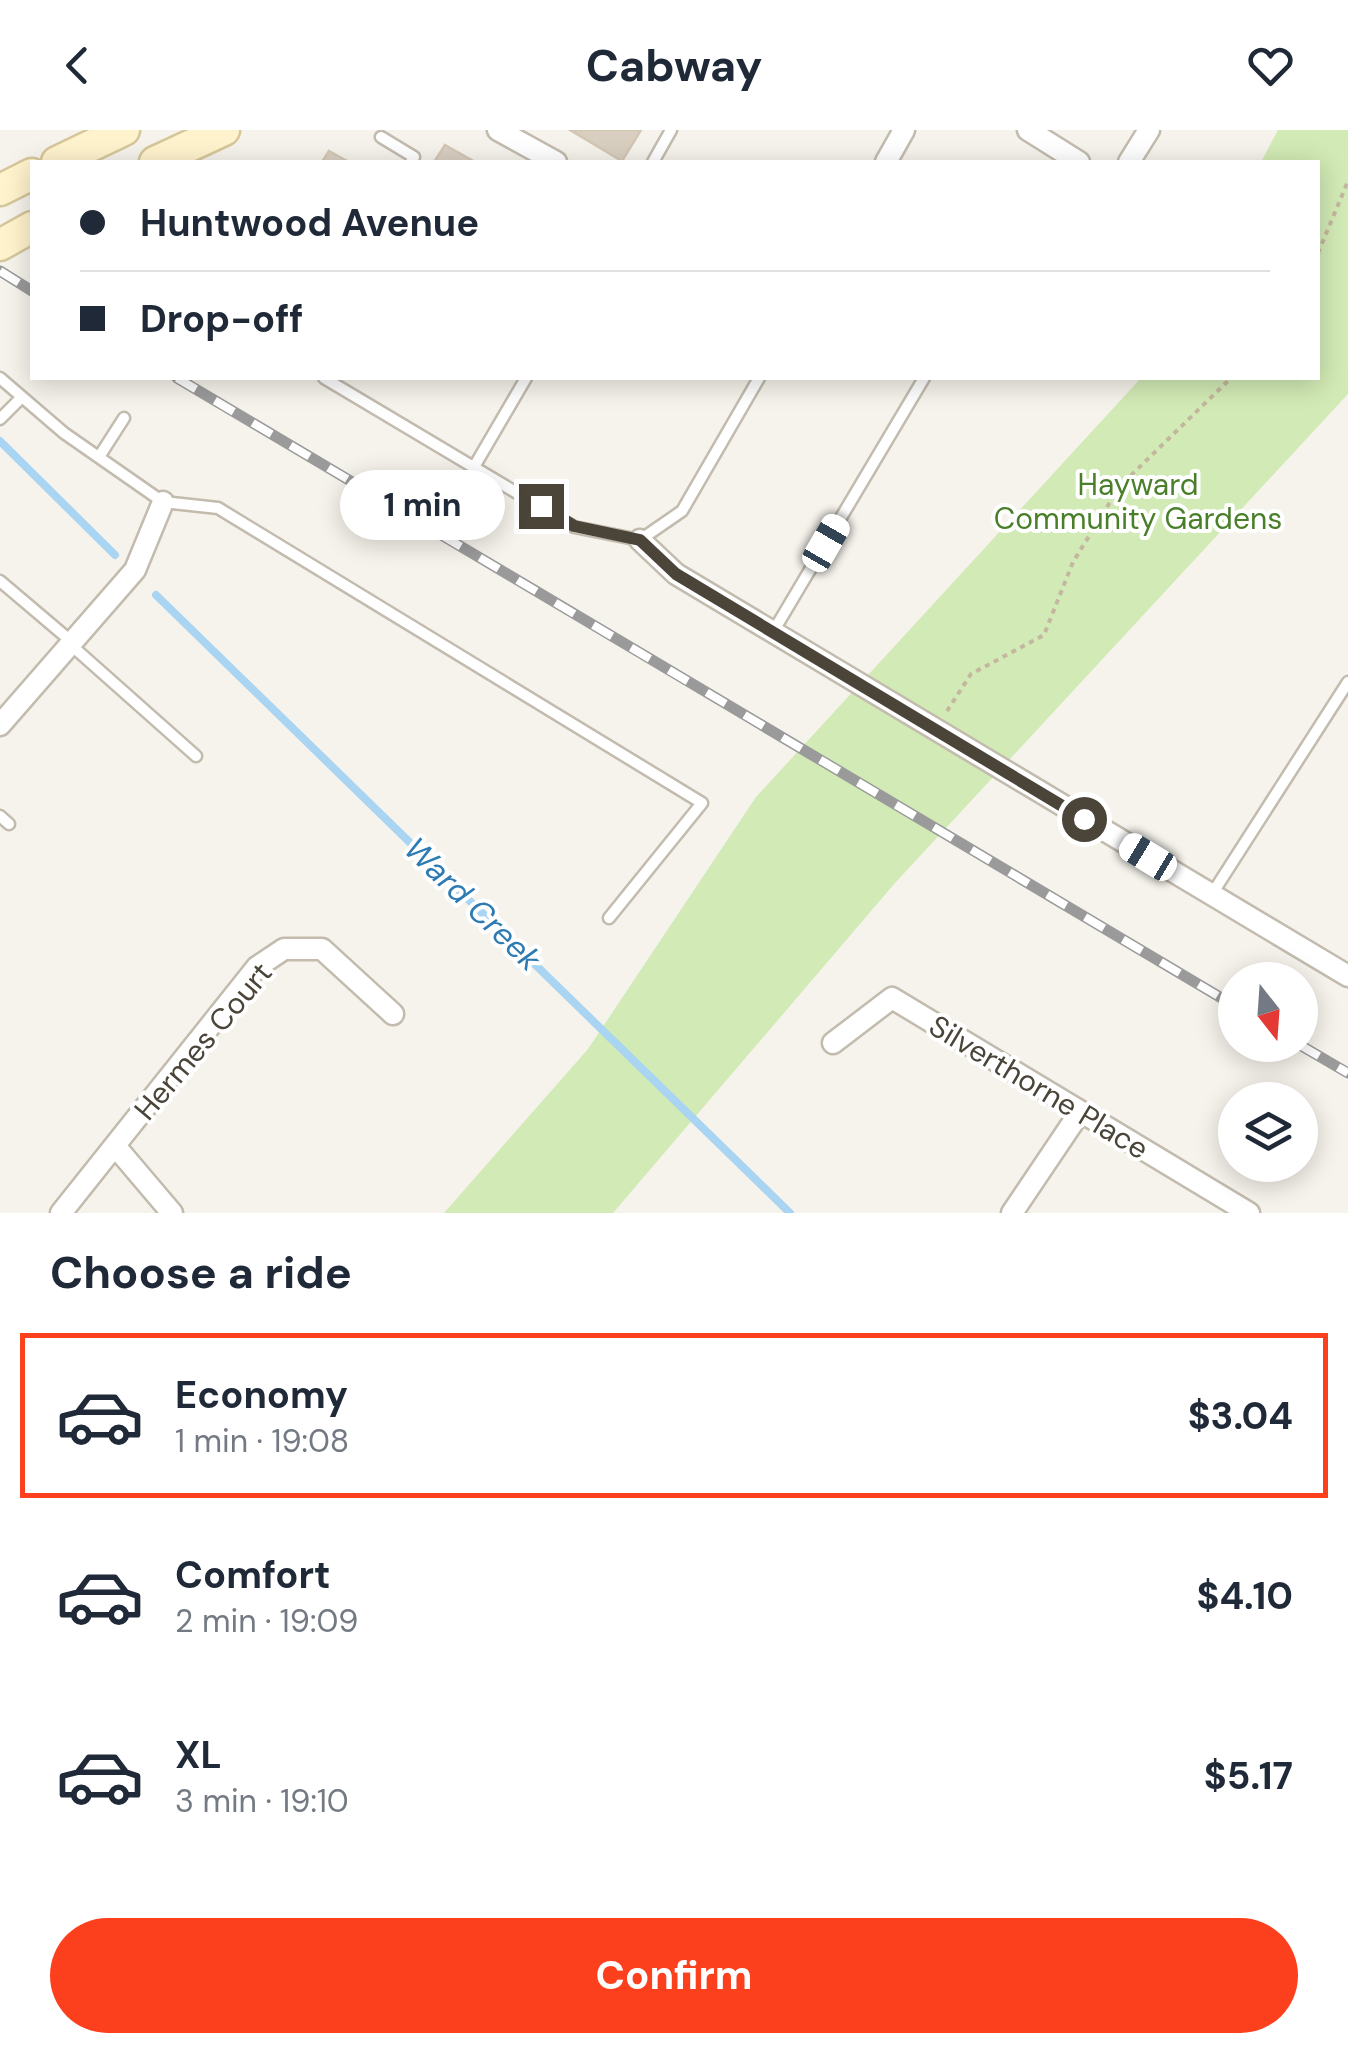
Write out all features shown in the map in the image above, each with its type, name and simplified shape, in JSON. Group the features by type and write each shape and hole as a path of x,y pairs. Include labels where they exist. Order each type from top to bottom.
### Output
{"main road":[{"path":"61,160 124,130"},
{"path":"159,160 224,130"},
{"path":"0,190 30,175"},
{"path":"0,245 30,228"}],"street":[{"path":"498,130 552,160"},
{"path":"887,160 904,130"},
{"path":"1028,130 1076,160"},
{"path":"1130,160 1149,130"},
{"path":"0,725 135,570 163,502"},
{"path":"640,540 676,574 1348,976"},
{"name":"Hermes Court","path":"61,1213 258,967 284,949 322,949 393,1014"},
{"name":"Silverthorne Place","path":"834,1043 892,998 1249,1213"},
{"path":"1012,1213 1080,1112"},
{"name":"Hermes Court","path":"116,1147 172,1213"}],"lane":[{"path":"654,160 672,130"},
{"path":"381,138 414,157 413,160"},
{"path":"0,378 98,457 163,502 218,508 702,802 609,918"},
{"path":"327,380 574,526 640,540 682,512 758,380"},
{"path":"474,466 525,380"},
{"path":"773,633 923,380"},
{"path":"0,419 22,397"},
{"path":"98,457 124,418"},
{"path":"0,581 196,756"},
{"path":"1212,895 1348,682"}],"path":[{"path":"1320,248 1348,181"},
{"path":"934,729 971,674 1044,635 1073,562 1120,486 1229,380"}],"green space":[{"name":"Hayward Community Gardens","path":"1278,130 1348,130 1348,394 895,883 613,1213 444,1213 588,1049 756,797 1139,380 1320,380 1320,160 1262,160"}],"building":[{"path":"570,130 641,130 620,160"},
{"path":"445,145 471,160 435,160"},
{"path":"329,151 345,160 323,160"}],"waterway":[{"name":"Ward Creek","path":"0,441 115,555"},
{"name":"Ward Creek","path":"156,595 790,1213"}],"railway":[{"path":"0,271 30,290"},
{"path":"180,380 1218,996"},
{"path":"1318,1056 1348,1073"}],"route":[{"path":"541,506 574,526 640,540 676,574 1084,819"}]}
